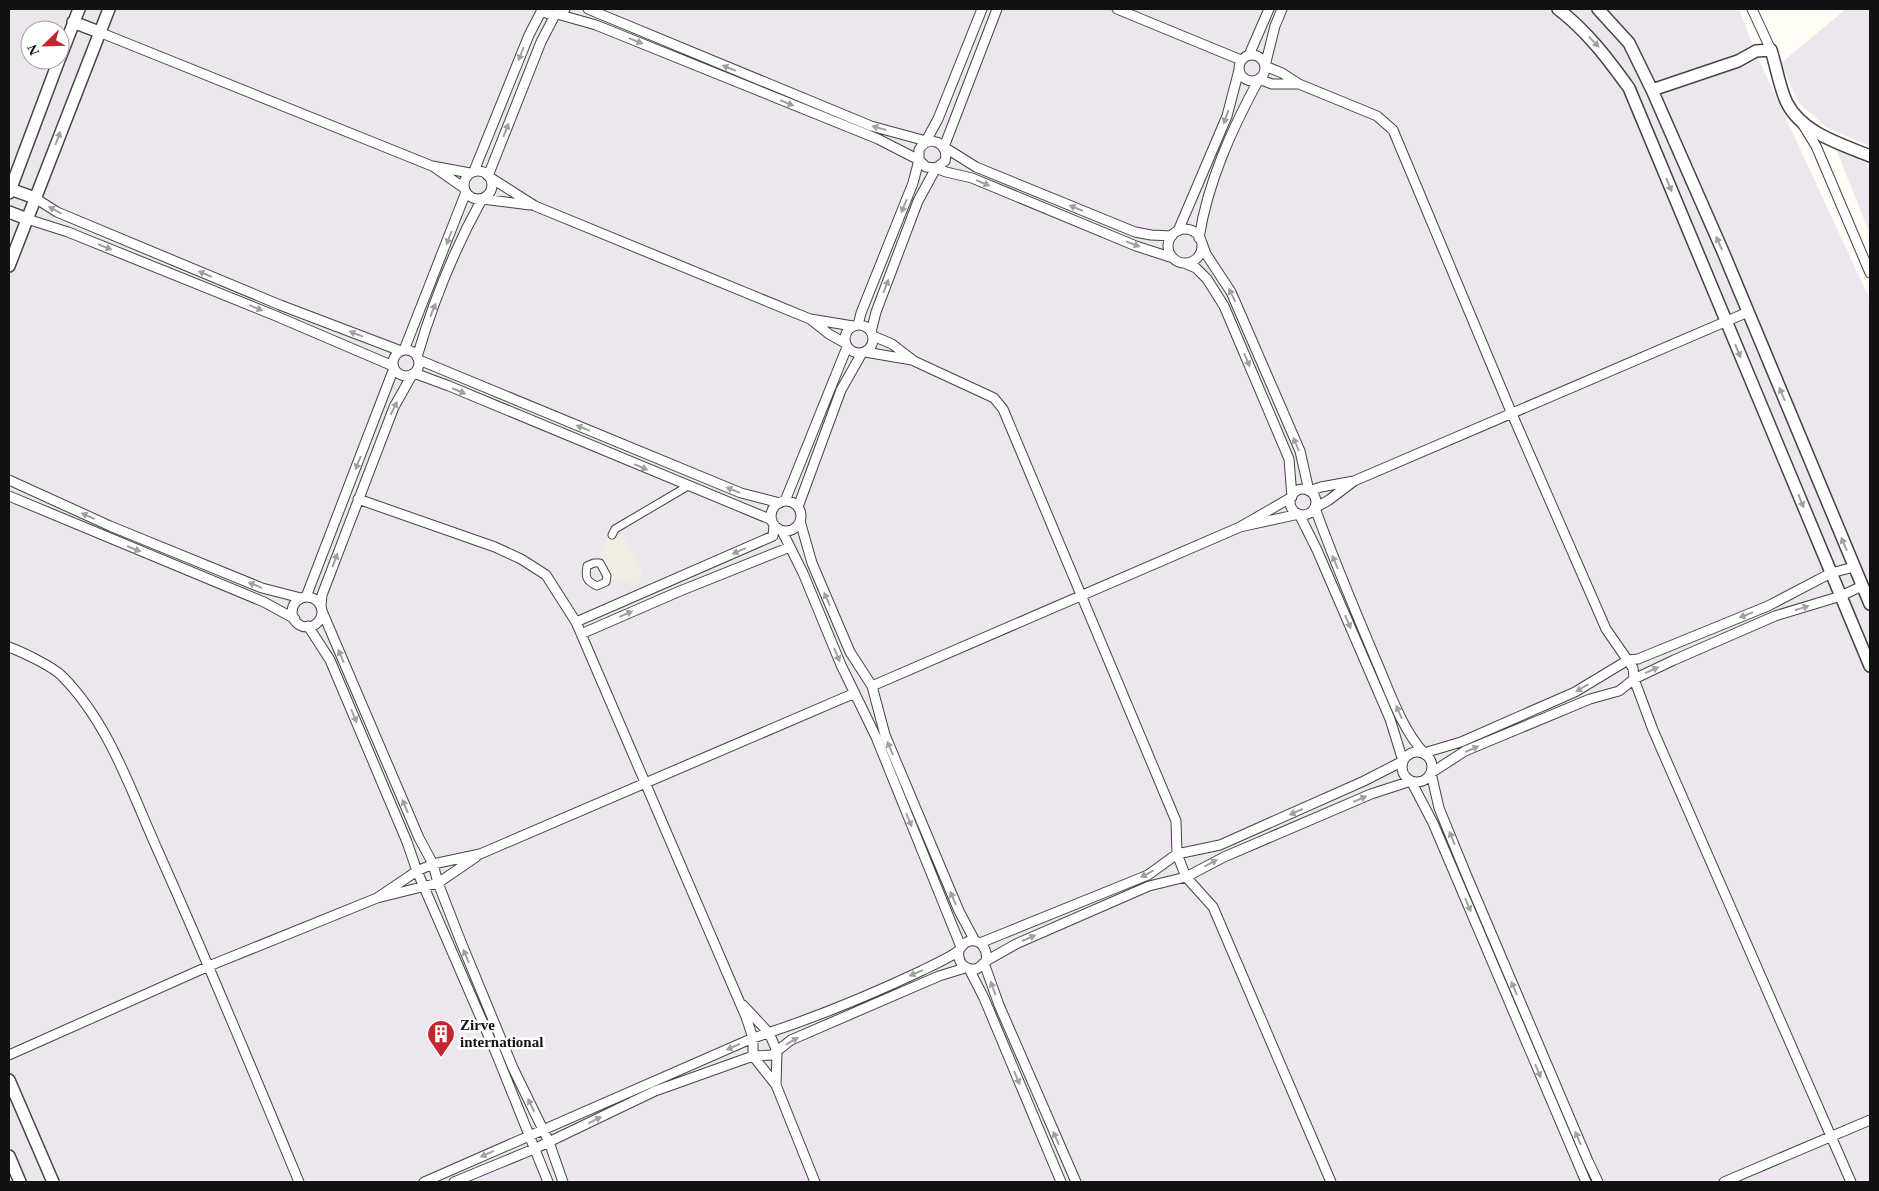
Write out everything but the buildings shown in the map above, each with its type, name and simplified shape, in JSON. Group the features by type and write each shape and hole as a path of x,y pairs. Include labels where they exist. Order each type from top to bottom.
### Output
{"street":[{"path":"70,31 79,9"},
{"path":"9,266 109,9"},
{"path":"295,620 294,605 304,597 394,367 394,358 403,350 465,190 464,180 472,172 529,35 542,9 546,13 559,13 596,25 761,92 858,132 919,160 926,167 972,178 1136,246 1196,268 1207,279 1224,306 1289,459 1292,508 1299,514 1317,550 1386,710 1403,761 1401,769 1403,774 1411,781 1433,823 1586,1182"},
{"path":"588,9 862,123 926,142 936,141 976,166 1135,232 1151,235 1190,230 1201,240 1206,254 1231,292 1300,452 1309,491 1316,499 1315,508 1331,554 1401,718 1416,745 1432,763 1431,773 1439,808 1570,1120 1598,1182"},
{"path":"576,622 773,536 776,525 774,508 783,502 846,345 847,331 856,326 913,183 919,160 919,150 926,142 938,119 982,9"},
{"path":"798,508 841,390 864,352 871,345 876,312 918,201 936,168 944,161 946,156 944,147 997,9"},
{"path":"1117,9 1245,57 1260,57 1265,66 1282,73 1299,84 1377,116 1393,130 1512,414 1606,629 1633,668 1634,678 1653,730 1851,1182"},
{"path":"1173,258 1168,247 1226,116 1239,70 1270,9"},
{"path":"1184,263 1196,259 1200,254 1203,211 1213,181 1239,116 1259,79 1263,76 1275,26 1282,9"},
{"path":"1558,9 1571,19 1605,54 1629,88 1870,666"},
{"path":"1598,9 1629,43 1652,90 1748,312 1870,604"},
{"path":"1752,9 1771,50 1786,103 1800,120 1816,146 1870,273"},
{"path":"9,496 264,602 295,620 298,624 308,626 318,622 321,618 322,595 394,407 413,374 418,369 418,358 426,326 467,226 482,199 491,190 492,185 488,176 541,42 559,13"},
{"path":"73,22 432,166 482,172 535,206 810,320 854,352 914,361"},
{"path":"620,35 624,24"},
{"path":"1652,90 1738,61 1756,51 1771,50"},
{"path":"696,66 699,56"},
{"path":"56,70 10,191 35,198 57,212 280,306 403,350 412,351 418,358 741,493 795,504 800,512 800,521 812,563 846,643 872,686 885,735 959,911 977,942 986,950 985,962 999,1005 1076,1182"},
{"path":"1239,70 1247,80 1255,81 1259,79 1272,84 1299,84"},
{"path":"761,92 764,82"},
{"path":"1800,120 1822,136 1870,156"},
{"path":"858,132 862,123"},
{"path":"432,166 465,190 474,199 535,206"},
{"path":"1201,176 1213,181"},
{"path":"9,212 68,232 276,316 394,367 400,374 413,374 513,413 776,525 791,530 798,526 800,521"},
{"path":"276,316 280,306"},
{"path":"872,686 1240,527 1301,490 1309,491 1354,481 1748,312"},
{"path":"810,320 865,327 872,334 892,344 914,361 994,398 1003,409 1176,821 1177,854 1186,877 1213,906 1331,1182"},
{"path":"513,413 518,401"},
{"path":"9,480 110,526 262,588 316,599 322,609 419,838 433,864 438,883 461,942 513,1068 549,1142 563,1182"},
{"path":"1240,527 1299,514 1310,514 1315,508 1354,481"},
{"path":"612,535 615,529 688,486"},
{"path":"358,499 496,547 521,559 546,575 576,622 738,1000 753,1038 753,1056 776,1085 815,1182"},
{"path":"776,525 790,547 876,738 960,949 958,959 967,968 984,998 1061,1182"},
{"path":"105,537 110,526"},
{"path":"581,634 680,591 790,547"},
{"path":"162,560 166,549"},
{"path":"424,1182 753,1038 790,1026 922,970 960,949 969,941 977,942 1148,875 1177,854 1220,845 1364,782 1403,761 1409,754 1424,753 1461,742 1575,692 1628,660 1638,659 1768,606 1831,574 1854,567"},
{"path":"454,1182 534,1149 655,1091 753,1056 772,1055 791,1040 939,976 967,968 977,969 985,962 1016,944 1149,886 1186,877 1224,857 1362,798 1411,781 1420,782 1431,773 1466,752 1590,699 1619,691 1634,678 1775,616 1842,596 1862,586"},
{"path":"308,626 330,660 407,842 416,871 496,1053 548,1182"},
{"path":"9,647 60,674 95,718 114,753 209,966 299,1182"},
{"path":"377,898 416,871 433,864 480,854 855,693"},
{"path":"898,793 908,789"},
{"path":"9,1056 209,966 377,898 438,883 480,854"},
{"path":"1483,941 1493,937"},
{"path":"738,1000 770,1033 777,1051 776,1085"},
{"path":"853,1000 858,1011"},
{"path":"1527,1045 1537,1041"},
{"path":"1009,1059 1020,1054"},
{"path":"9,1080 53,1182"},
{"path":"1561,1124 1570,1120"},
{"path":"1724,1182 1870,1120"},
{"path":"9,1156 20,1182"}],"shaded area":[{"path":"9,9 1739,9 1758,58 1870,300 1870,1182 9,1182"},
{"path":"1846,9 1870,9 1869,146 1826,127 1798,102 1781,63"},
{"path":"1836,149 1870,165 1870,234"},
{"path":"607,534 625,536 643,573 637,585 607,577 599,563"}],"place":[{"name":"Zirve international","path":"441,1058"}]}
